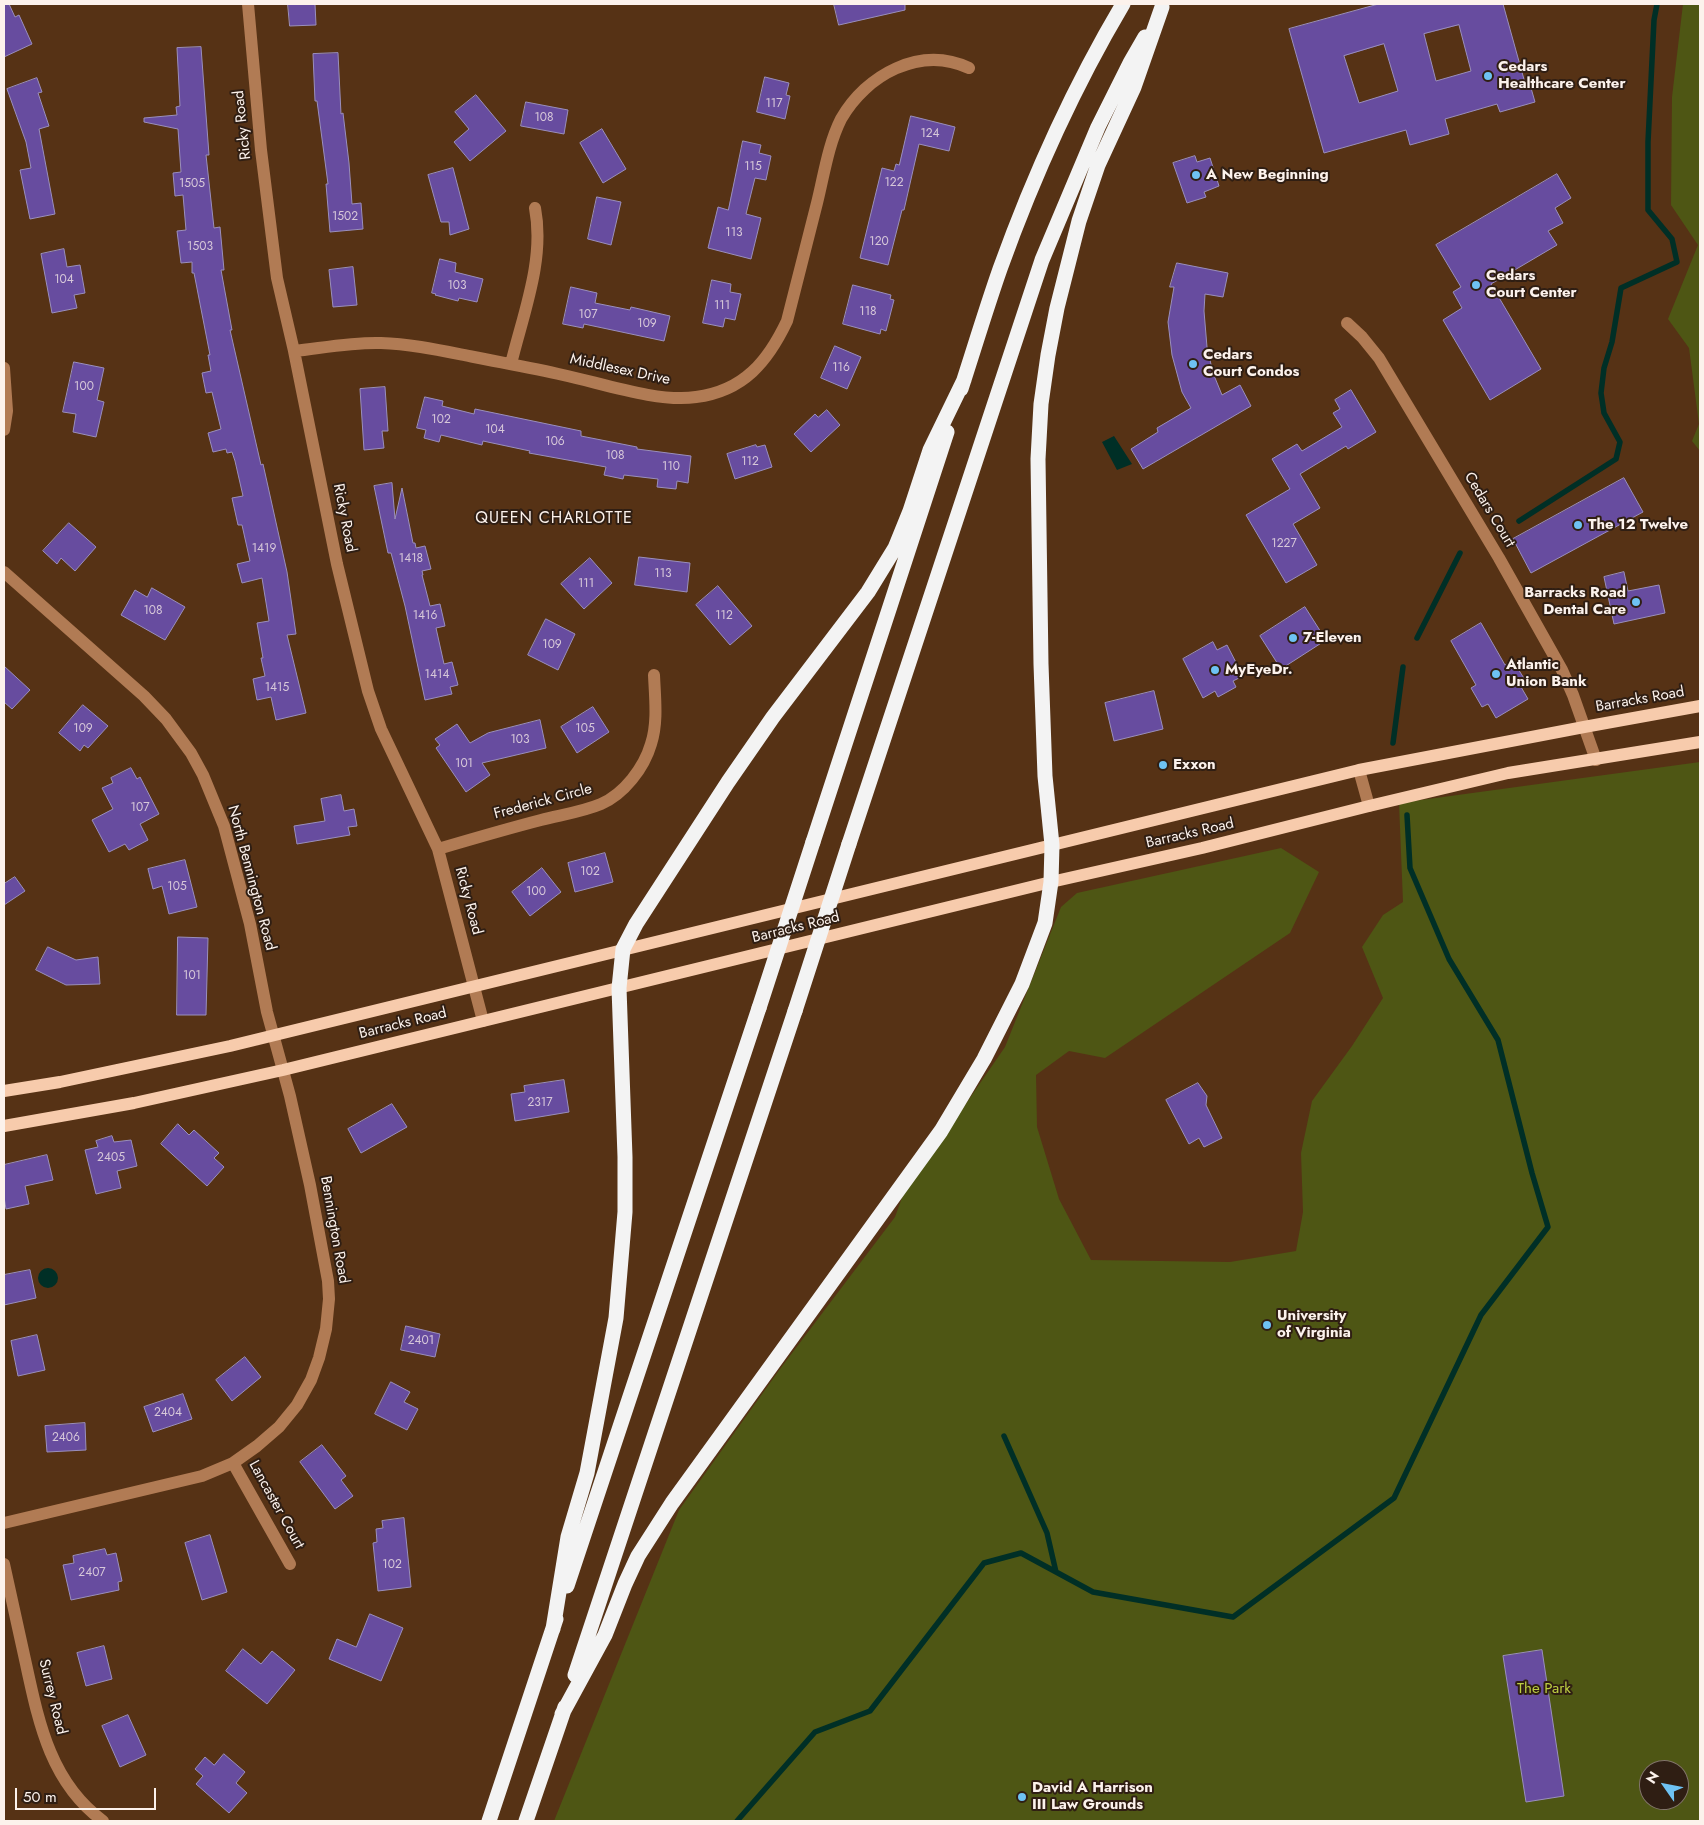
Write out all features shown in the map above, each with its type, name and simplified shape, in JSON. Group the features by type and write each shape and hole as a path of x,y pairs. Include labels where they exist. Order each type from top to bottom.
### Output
{"highway":[{"path":"489,1821 616,1443 1000,269 1034,183 1104,36 1123,4"},
{"path":"526,1821 1042,260 1098,127 1130,62 1163,5"},
{"path":"562,1714 605,1635 638,1556 672,1503 941,1131 979,1067 1022,984 1045,923 1052,845 1045,776 1040,664 1038,459 1041,404 1057,308 1079,221 1098,166 1134,87 1163,5"},
{"path":"553,1629 568,1537 587,1473 604,1391 616,1318 625,1212 619,988 623,949 636,924 728,782 773,717 863,599 895,548 910,511 930,450 964,380"}],"main road":[{"name":"Barracks Road","path":"4,1091 60,1082 230,1046 1359,770 1700,706"},
{"name":"Barracks Road","path":"4,1126 134,1102 283,1070 1050,882 1202,848 1508,773 1700,742"}],"street":[{"name":"Ricky Road","path":"248,4 267,205 277,278 294,351 337,564 368,691 381,730 438,849 483,1021"},
{"name":"Middlesex Drive","path":"294,351 350,344 416,345 657,396 697,398 718,392 734,385 753,372 765,360 776,344 787,321 828,154 840,121 852,102 881,75 918,61 938,60 969,68"},
{"path":"511,364 537,262 538,242 535,208"},
{"name":"Cedars Court","path":"1347,323 1379,358 1499,558 1562,670 1573,694 1584,727"},
{"path":"4,368 7,411 4,430"},
{"name":"North Bennington Road","path":"4,572 144,696 166,719 191,753 203,775 224,826 250,924 267,1012 274,1035"},
{"name":"Frederick Circle","path":"438,849 507,828 601,804 615,795 633,777 643,763 651,744 655,727 654,675"},
{"name":"Barracks Road","path":"1584,727 1596,760"},
{"path":"1359,770 1369,806"},
{"name":"Bennington Road","path":"4,1523 202,1476 233,1463 272,1434 296,1405 311,1380 326,1329 329,1299 328,1281 308,1176 274,1035"},
{"name":"Lancaster Court","path":"233,1463 290,1564"},
{"name":"Surrey Road","path":"4,1564 40,1725 50,1754 72,1791 94,1814 104,1821"}],"green space":[{"path":"1683,4 1700,4 1700,451 1692,441 1699,424 1689,348 1668,319 1698,245 1671,205 1672,97"},
{"name":"University of Virginia","path":"1700,762 1700,1821 554,1821 679,1510 780,1369 895,1217 903,1195 1005,1047 1061,907 1077,893 1281,848 1319,872 1290,933 1105,1058 1069,1051 1036,1075 1037,1127 1059,1199 1091,1260 1230,1262 1296,1251 1303,1212 1301,1153 1312,1101 1352,1046 1383,998 1362,947 1383,915 1403,902 1399,803"}],"water":[{"path":"1114,436 1132,464 1117,470 1102,442"},
{"path":"44,1268 52,1268 58,1274 58,1282 52,1288 44,1288 38,1282 38,1274"}],"building":[{"path":"4,4 9,4 15,17 19,15 32,44 4,57"},
{"path":"288,4 315,4 316,25 290,26"},
{"path":"834,4 905,4 905,10 839,25"},
{"name":"Cedars Healthcare Center","path":"1379,4 1503,4 1525,83 1529,81 1535,102 1500,112 1497,104 1445,119 1449,134 1410,145 1406,130 1324,153 1289,29","holes":["1459,25 1471,71 1436,81 1424,34","1384,44 1398,91 1359,103 1344,56"]},
{"path":"201,47 209,155 206,155 214,228 220,227 224,270 221,270 232,330 230,330 287,572 296,634 287,635 306,713 276,720 271,697 257,700 253,679 265,676 257,623 269,621 262,578 242,583 237,564 250,561 242,525 238,525 232,498 243,496 235,461 232,452 227,453 226,449 213,452 208,433 221,429 212,392 206,393 202,373 211,371 208,355 210,355 194,273 192,273 192,262 181,263 177,231 186,230 183,195 175,196 173,173 181,172 178,129 144,122 144,118 177,115 176,107 180,106 177,48"},
{"path":"338,53 341,114 343,113 352,204 361,203 363,229 330,232 326,184 328,184 317,101 315,101 313,54"},
{"path":"765,77 789,83 786,95 790,96 785,119 757,112"},
{"path":"37,78 42,92 38,93 49,126 39,129 55,214 30,219 20,170 31,168 26,142 7,89"},
{"path":"476,95 506,131 470,161 454,142 469,129 455,112"},
{"path":"526,102 568,110 564,134 521,126"},
{"path":"911,116 955,127 949,151 919,144 904,210 902,210 888,265 860,258 882,168 894,171 896,164 899,165"},
{"path":"602,129 626,169 603,183 580,143"},
{"path":"743,141 761,145 759,153 771,156 766,180 755,178 746,214 761,218 751,259 708,248 718,207 728,210"},
{"name":"A New Beginning","path":"1195,156 1197,162 1210,158 1219,186 1204,192 1206,197 1187,203 1173,163"},
{"path":"453,168 469,229 450,235 449,222 441,222 428,175"},
{"name":"Cedars Court Center","path":"1557,174 1571,198 1555,208 1563,223 1548,231 1557,245 1491,284 1541,369 1490,400 1443,320 1462,308 1453,292 1461,287 1436,245"},
{"path":"597,197 621,202 611,245 588,239"},
{"path":"64,249 67,267 80,265 85,293 74,295 77,308 52,313 41,254"},
{"path":"440,259 456,263 455,272 483,279 477,302 459,298 458,301 432,293"},
{"name":"Cedars Court Condos","path":"1177,263 1228,273 1223,297 1205,294 1204,311 1207,347 1213,373 1222,395 1240,385 1251,406 1143,469 1131,449 1158,432 1157,428 1191,408 1182,392 1172,355 1168,322 1174,287 1170,287"},
{"path":"353,267 357,305 333,307 329,270"},
{"path":"712,280 731,284 730,292 741,294 735,320 725,318 723,327 703,323"},
{"path":"853,285 891,295 890,299 894,300 886,331 881,329 880,334 843,324"},
{"path":"571,287 597,293 595,303 630,310 631,307 670,316 664,341 584,324 583,328 563,324"},
{"path":"835,346 861,357 847,389 821,378"},
{"path":"74,362 104,368 97,400 104,402 96,437 73,432 76,414 63,412"},
{"path":"385,387 388,431 382,431 384,448 364,450 360,389"},
{"path":"1351,390 1376,432 1348,449 1346,446 1300,474 1320,508 1293,524 1317,565 1286,583 1246,515 1290,489 1272,459 1297,444 1302,451 1342,427 1333,413 1340,409 1335,400"},
{"path":"425,397 443,401 442,406 474,414 475,409 581,431 581,436 637,447 637,449 691,456 688,483 677,481 676,489 657,487 658,479 624,475 623,479 604,475 606,467 529,453 530,451 483,441 482,445 441,435 439,442 424,438 426,430 417,428"},
{"path":"827,410 840,425 811,452 794,434 815,414 818,417"},
{"path":"756,445 757,447 765,445 772,467 735,479 727,454"},
{"name":"The 12 Twelve","path":"1624,478 1643,512 1531,573 1513,539"},
{"path":"392,483 395,519 402,488 413,543 415,543 416,548 425,546 431,569 422,571 422,575 430,606 440,604 445,626 436,628 444,664 452,662 458,685 450,687 452,694 425,700 405,606 391,553 388,553 374,486"},
{"path":"69,523 96,547 75,571 61,558 57,564 43,551"},
{"path":"639,557 690,563 687,592 635,585"},
{"path":"590,558 612,583 584,609 561,584"},
{"name":"Barracks Road Dental Care","path":"1624,572 1628,591 1659,585 1665,613 1614,624 1604,577"},
{"path":"718,586 752,626 730,645 696,605"},
{"path":"152,588 185,607 165,640 121,615 135,590 147,597"},
{"name":"7-Eleven","path":"1305,607 1326,640 1281,669 1260,636"},
{"path":"546,619 575,634 558,670 528,655"},
{"name":"Atlantic Union Bank","path":"1481,623 1505,665 1513,661 1527,683 1521,687 1528,699 1496,718 1488,704 1482,707 1471,688 1476,685 1451,641"},
{"name":"MyEyeDr.","path":"1213,642 1217,650 1227,645 1243,676 1233,681 1236,687 1218,697 1215,691 1203,698 1183,659"},
{"path":"4,666 30,690 12,709 4,702"},
{"path":"1154,691 1163,729 1114,741 1105,703"},
{"path":"83,705 108,726 88,748 84,745 80,751 59,733"},
{"path":"593,707 609,732 577,753 561,727"},
{"path":"540,720 546,748 482,763 490,775 466,792 436,748 440,745 435,739 457,724 470,743 488,733"},
{"path":"131,768 137,779 140,777 159,814 140,824 148,840 129,850 125,844 109,852 92,820 113,809 102,788 113,783 111,778"},
{"path":"341,795 344,811 354,809 357,826 348,827 350,835 297,844 294,826 325,821 321,799"},
{"path":"605,853 613,882 575,892 568,863"},
{"path":"185,860 197,907 169,914 162,886 153,889 148,869"},
{"path":"542,868 561,892 530,916 512,892"},
{"path":"15,877 25,891 4,905 4,884"},
{"path":"178,937 208,938 206,1015 177,1015"},
{"path":"48,947 76,960 98,957 100,984 66,985 36,970"},
{"path":"564,1080 569,1112 515,1121 511,1094 525,1092 524,1086"},
{"path":"1198,1083 1207,1096 1206,1105 1222,1138 1204,1147 1199,1138 1189,1144 1166,1100"},
{"path":"392,1104 407,1127 361,1153 348,1129"},
{"path":"178,1124 189,1135 194,1130 219,1153 214,1158 224,1167 207,1186 161,1144"},
{"path":"112,1136 114,1142 131,1140 137,1166 117,1171 121,1188 96,1194 85,1150 98,1147 96,1141"},
{"path":"47,1155 53,1180 25,1186 29,1204 6,1209 4,1165"},
{"path":"30,1270 36,1298 4,1305 4,1275"},
{"path":"406,1326 440,1334 435,1357 401,1350"},
{"path":"37,1335 45,1370 18,1376 11,1341"},
{"path":"245,1357 261,1377 232,1401 216,1380"},
{"path":"391,1382 410,1392 404,1402 418,1409 407,1430 375,1414"},
{"path":"183,1394 192,1419 153,1432 144,1407"},
{"path":"85,1423 86,1450 47,1452 45,1426"},
{"path":"322,1445 346,1476 341,1480 353,1496 335,1509 300,1462"},
{"path":"404,1518 411,1587 378,1591 373,1543 377,1542 376,1529 383,1528 382,1521"},
{"path":"210,1535 227,1592 202,1600 185,1543"},
{"path":"105,1549 107,1555 116,1553 122,1581 118,1582 119,1590 71,1600 63,1565 74,1563 73,1556"},
{"path":"370,1614 403,1628 381,1681 329,1659 337,1639 356,1647"},
{"path":"104,1646 112,1679 86,1686 77,1653"},
{"path":"243,1649 261,1664 272,1651 295,1670 267,1704 226,1671"},
{"path":"1542,1650 1564,1796 1526,1802 1503,1656"},
{"path":"128,1715 146,1755 120,1767 102,1726"},
{"path":"224,1754 245,1772 236,1783 247,1793 229,1813 196,1784 203,1776 195,1769 205,1757 214,1765"}],"waterway":[{"path":"1519,521 1616,459 1620,442 1604,413 1601,393 1604,368 1612,342 1621,288 1677,262 1672,239 1648,210 1648,142 1654,20 1657,4"},
{"path":"1417,638 1460,553"},
{"path":"1393,743 1403,667"},
{"path":"737,1821 815,1732 870,1711 984,1563 1021,1553 1093,1592 1233,1617 1394,1498 1481,1315 1548,1227 1532,1173 1498,1040 1449,959 1410,868 1407,815"},
{"path":"1004,1436 1047,1533 1056,1572"}],"place":[{"name":"Cedars Healthcare Center","path":"1488,76"},
{"name":"A New Beginning","path":"1196,175"},
{"name":"Cedars Court Center","path":"1476,285"},
{"name":"Cedars Court Condos","path":"1193,364"},
{"name":"The 12 Twelve","path":"1578,525"},
{"name":"Barracks Road Dental Care","path":"1636,602"},
{"name":"7-Eleven","path":"1293,638"},
{"name":"MyEyeDr.","path":"1215,670"},
{"name":"Atlantic Union Bank","path":"1496,674"},
{"name":"Exxon","path":"1163,765"},
{"name":"University of Virginia","path":"1267,1325"},
{"name":"David A Harrison III Law Grounds","path":"1022,1797"}],"district":[{"name":"QUEEN CHARLOTTE","path":"554,519"}],"park label":[{"name":"The Park","path":"1544,1689"}]}
